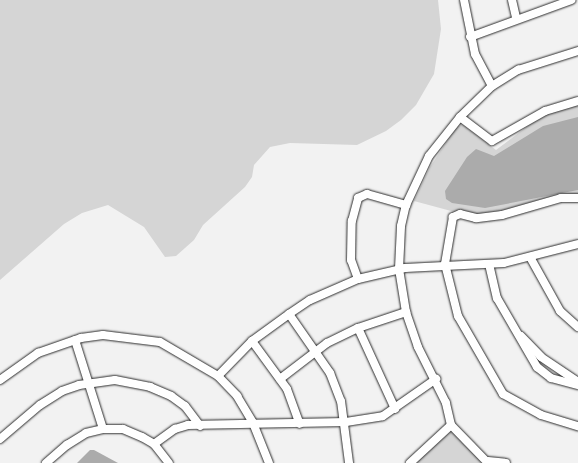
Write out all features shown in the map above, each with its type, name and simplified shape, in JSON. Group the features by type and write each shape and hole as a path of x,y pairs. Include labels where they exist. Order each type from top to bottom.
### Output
{"street":[{"path":"464,0 470,37 492,86"},
{"path":"512,0 516,18"},
{"path":"470,37 516,18 571,0"},
{"path":"506,463 488,462 451,424 436,379 418,347 406,312 399,268 401,226 406,206 429,156 460,117 492,86 518,70 578,52"},
{"path":"460,117 492,141 544,111 578,101"},
{"path":"358,279 351,260 352,221 358,198 367,194 406,206"},
{"path":"578,198 561,198 502,215 476,218 460,214 453,217 445,264 458,316 502,394 541,415 578,426"},
{"path":"218,376 252,341 289,314 310,300 358,279 399,268 445,264 489,264 530,257 578,244"},
{"path":"530,257 560,311 578,328"},
{"path":"489,264 497,298 519,333 541,357 578,383"},
{"path":"280,379 315,351 358,328 406,312"},
{"path":"289,314 330,374 346,422 349,463"},
{"path":"358,328 395,409"},
{"path":"0,380 38,353 74,340 103,335 160,342 218,376 237,396 254,423 269,463"},
{"path":"74,340 103,429"},
{"path":"252,341 287,389 300,424"},
{"path":"154,444 175,429 254,423 346,422 384,416 436,379"},
{"path":"0,439 40,405 62,391 89,383 115,380 150,387 185,406 200,426"},
{"path":"411,463 451,424"},
{"path":"46,463 86,433 103,429 123,429 154,444 169,463"}],"shaded area":[{"path":"0,0 438,0 441,29 434,74 416,105 401,120 386,131 357,145 290,143 270,147 254,165 252,177 245,187 203,225 194,240 176,256 165,257 144,227 108,205 82,213 64,224 0,280"},
{"path":"578,105 578,198 501,214 466,215 414,201 430,167 457,126 463,125 496,150 541,116"},
{"path":"578,117 578,190 485,208 452,203 446,199 445,191 467,157 476,149 494,156 543,126"},
{"path":"450,432 454,433 484,463 415,463"},
{"path":"90,450 94,450 118,463 77,463"}]}
